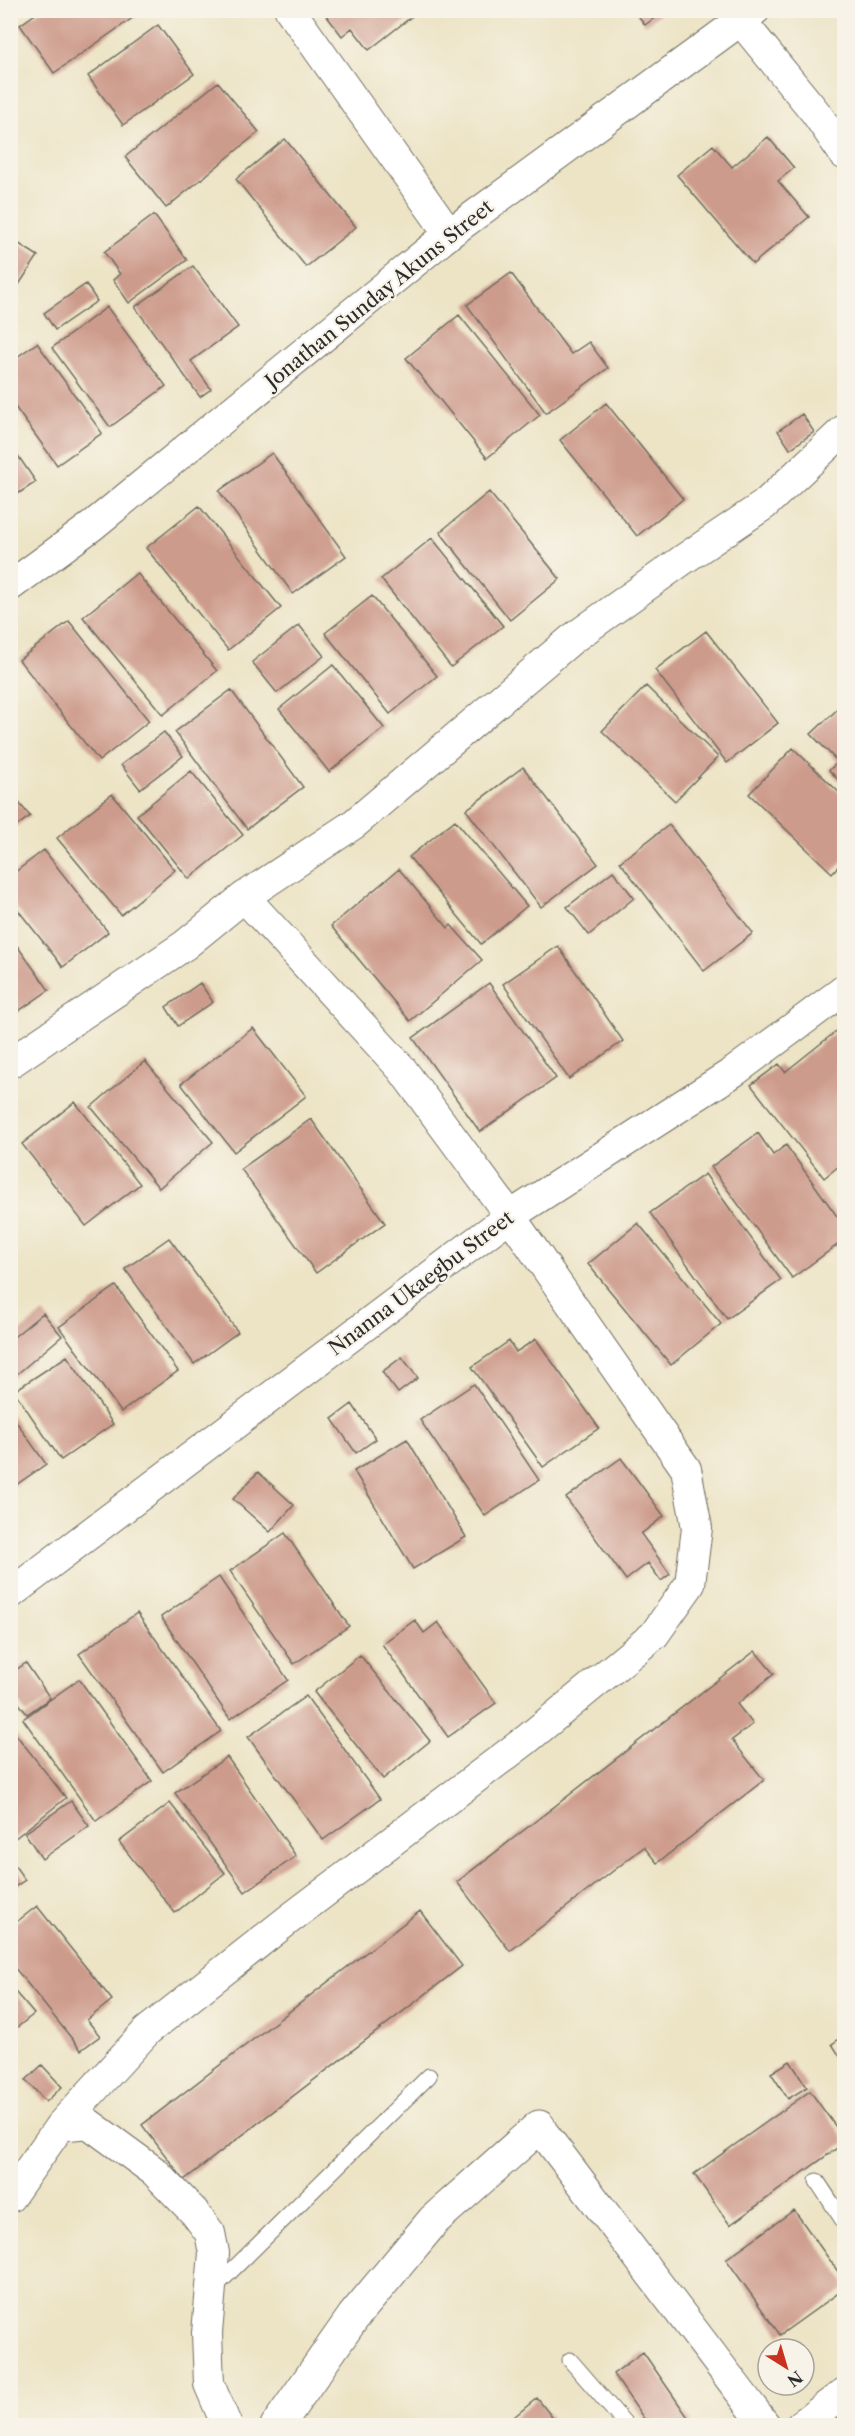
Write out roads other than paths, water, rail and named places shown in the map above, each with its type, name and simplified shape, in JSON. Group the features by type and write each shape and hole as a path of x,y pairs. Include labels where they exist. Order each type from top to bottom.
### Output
{"main road":[{"path":"276,2426 354,2316 434,2220 539,2127"}],"street":[{"path":"290,10 449,234"},
{"path":"748,16 844,154"},
{"name":"Jonathan Sunday Akuns Street","path":"10,586 92,526 449,234 748,16"},
{"path":"10,1063 185,945 244,897 354,824 488,707 572,639 764,505 844,430"},
{"path":"10,2197 60,2126 147,2031 288,1920 526,1740 654,1635 690,1584 697,1528 686,1469 510,1216 401,1068 244,897"},
{"name":"Nnanna Ukaegbu Street","path":"10,1594 510,1216 735,1071 844,990"},
{"path":"60,2126 87,2123 154,2172 210,2233 214,2253 207,2333 209,2384 226,2426"},
{"path":"539,2127 766,2426"},
{"path":"800,2426 844,2393"}],"lane":[{"path":"209,2294 429,2076"},
{"path":"817,2181 844,2222"},
{"path":"570,2360 627,2426"}]}
